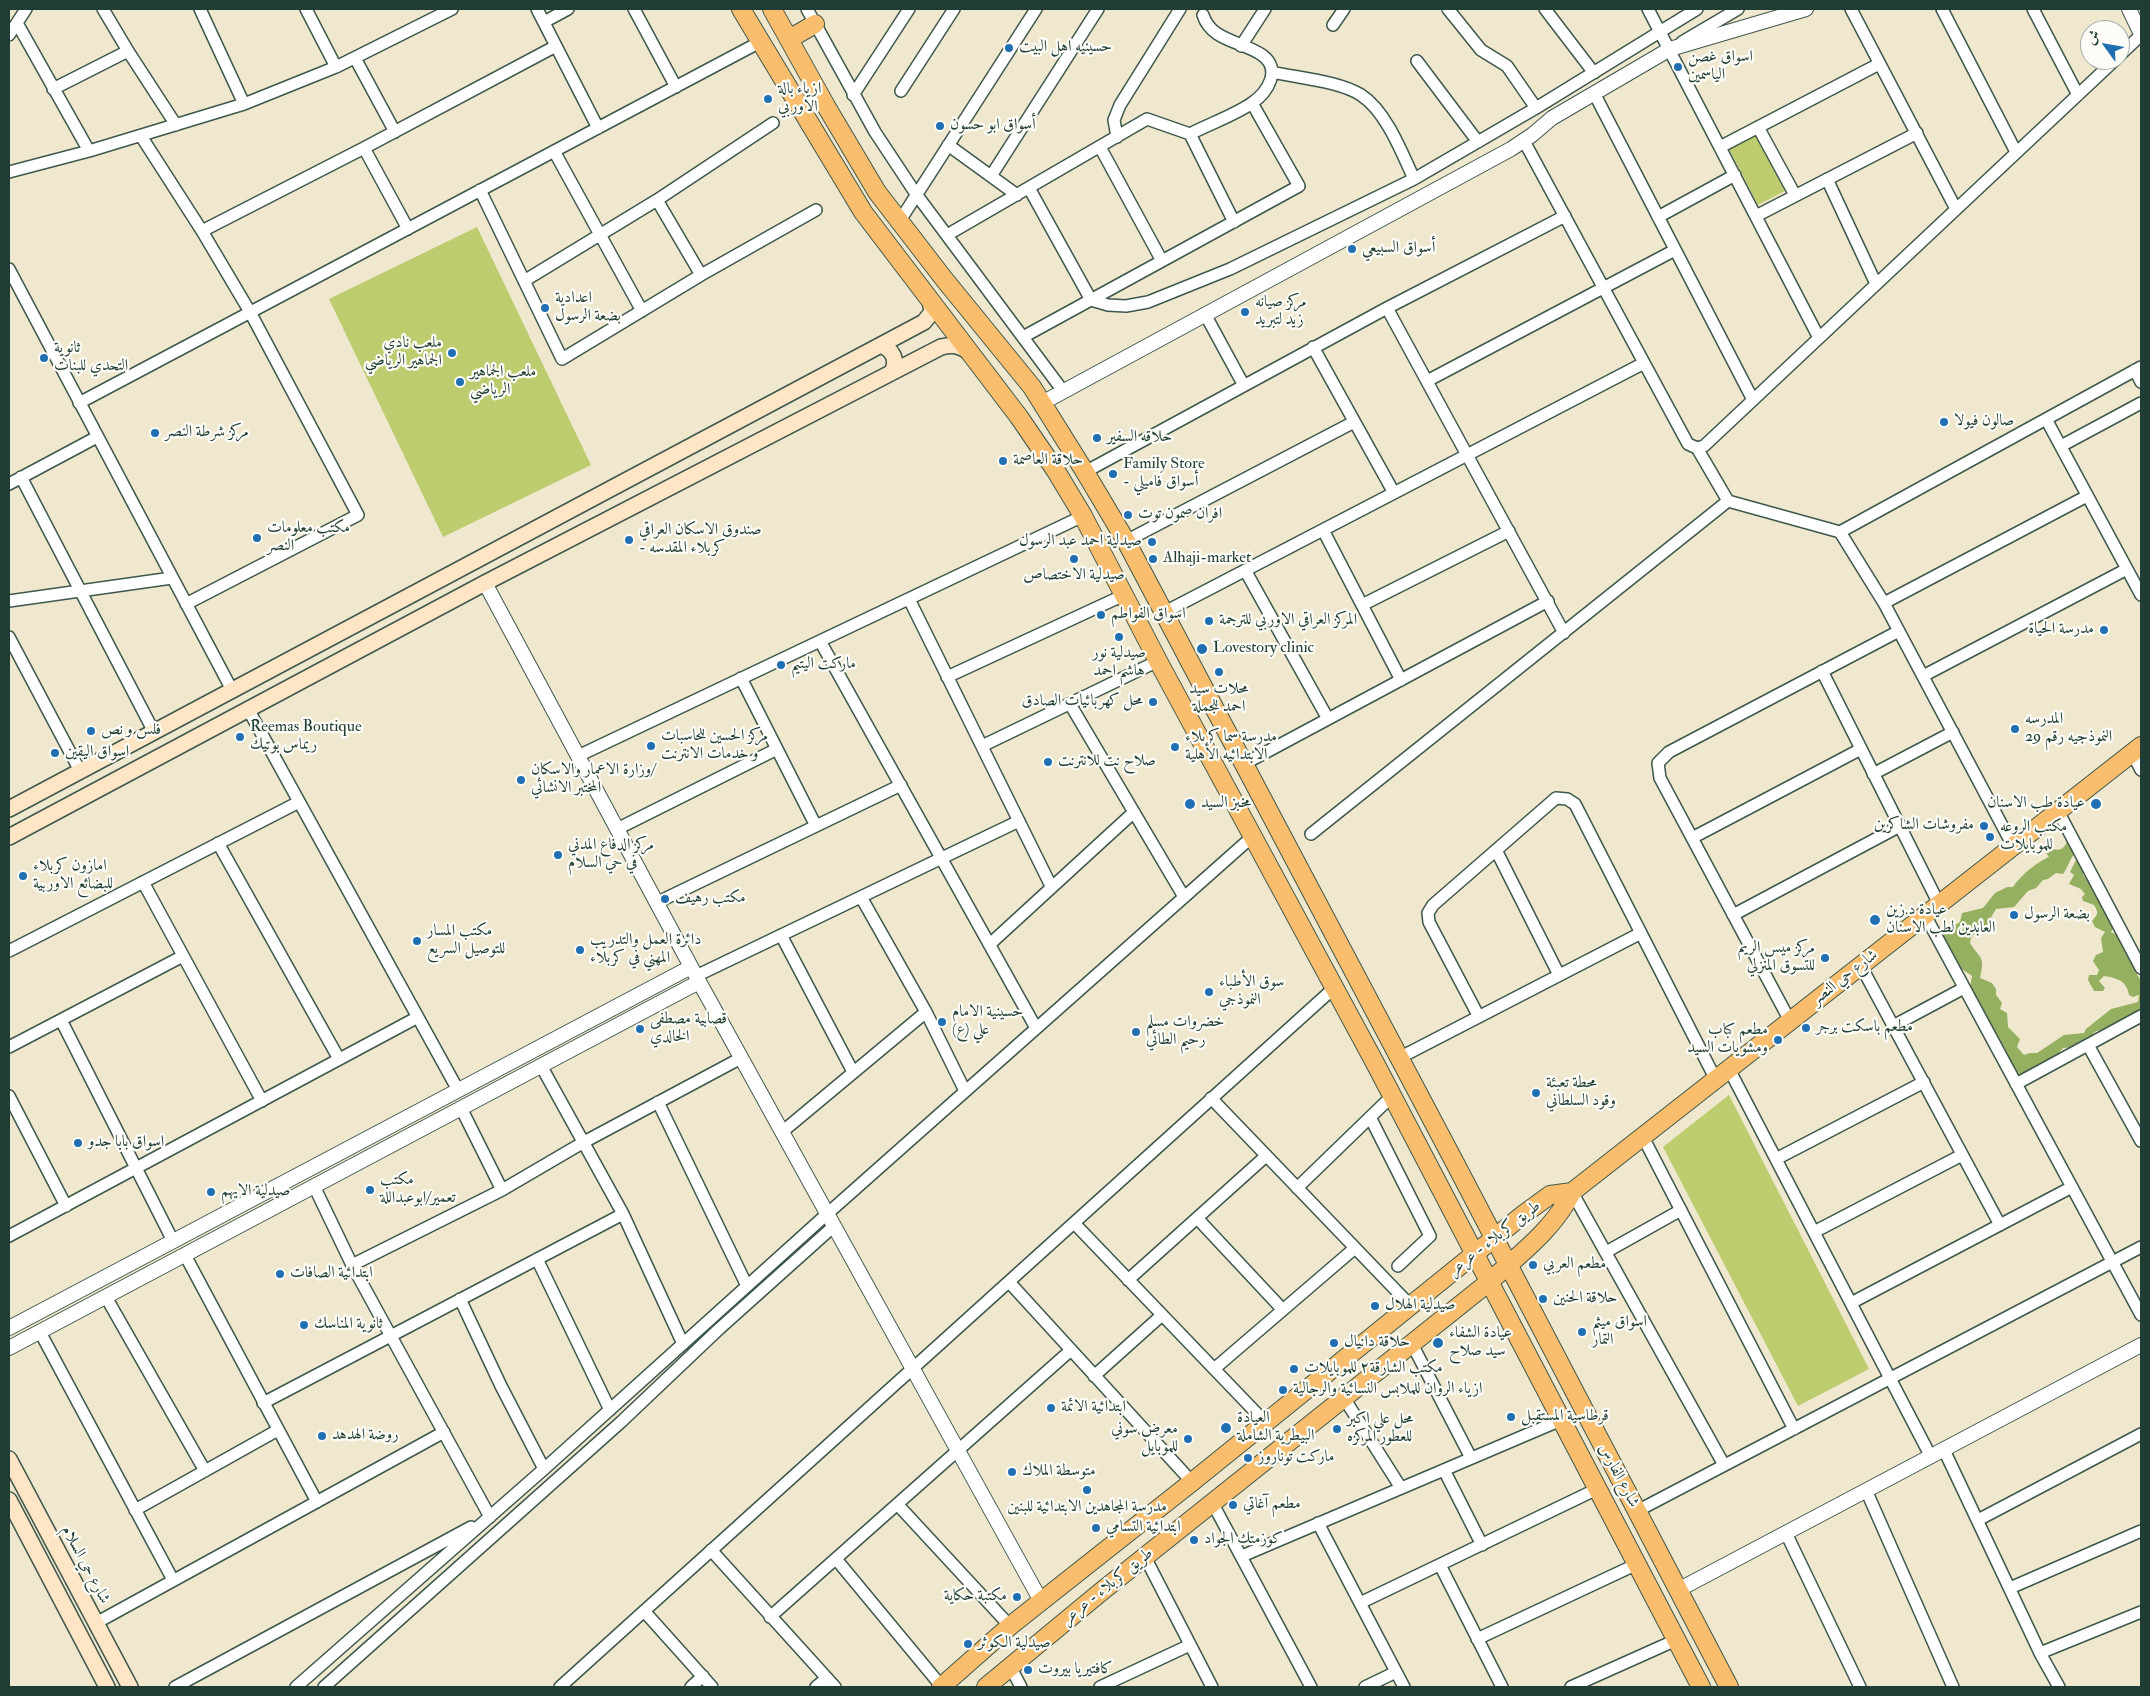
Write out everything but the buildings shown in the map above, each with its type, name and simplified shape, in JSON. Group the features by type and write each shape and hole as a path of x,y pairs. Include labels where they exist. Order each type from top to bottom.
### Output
{"main road":[{"name":"شارع الفارس","path":"741,9 858,204 1019,417 1056,471 1083,516 1158,661 1392,1096 1701,1687"},
{"name":"شارع الفارس","path":"772,9 877,192 1042,403 1126,541 1729,1687"},
{"path":"789,39 811,16"},
{"path":"9,809 924,322 932,312 930,300"},
{"path":"9,837 485,583 892,372 950,344 970,353"},
{"path":"881,345 886,347 894,356 895,361 892,372"},
{"path":"402,600 402,611 405,616 414,621"},
{"path":"372,616 382,625 382,638"},
{"name":"شارع حي النصر","path":"1572,1192 2137,749"},
{"path":"1432,1173 1436,1177 1446,1180 1454,1174 1455,1164"},
{"name":"طريق كربلاء - عرعر","path":"941,1687 1010,1626 1266,1423 1494,1238 1550,1195 1572,1192"},
{"name":"طريق كربلاء - عرعر","path":"986,1687 1145,1557 1489,1282 1563,1210 1572,1192"},
{"path":"1445,1278 1456,1260 1460,1248 1457,1221"},
{"path":"1468,1298 1478,1295 1486,1297 1506,1315 1517,1306 1524,1306 1533,1313"},
{"name":"شارع حي السلام","path":"9,1459 130,1687"},
{"path":"9,1500 107,1687"}],"street":[{"path":"9,35 26,9"},
{"path":"103,9 176,126"},
{"path":"200,9 244,104"},
{"path":"306,9 336,67"},
{"path":"9,172 176,126 244,104 336,67 452,9"},
{"path":"537,9 598,128"},
{"path":"544,22 568,9"},
{"path":"634,9 676,87"},
{"path":"854,95 909,9"},
{"path":"901,91 954,9"},
{"path":"899,222 1036,9"},
{"path":"991,176 1098,9"},
{"path":"1117,137 1114,120 1120,105 1180,9"},
{"path":"1241,46 1265,9"},
{"path":"1333,25 1344,9"},
{"path":"1448,9 1480,50 1507,66 1536,108"},
{"path":"1648,9 1819,338"},
{"path":"1029,188 1091,300 1108,305 1126,306 1148,302 1230,269 1414,179 1536,108 1697,9"},
{"path":"1042,403 1524,141 1552,118 1738,9"},
{"path":"1670,50 1806,9"},
{"path":"1851,9 1956,209"},
{"path":"1942,9 2016,152"},
{"path":"2032,9 2078,94"},
{"path":"2129,9 2141,35 2130,45"},
{"path":"1190,134 1252,103 1270,83 1272,72 1269,64 1262,56 1220,36 1210,28 1201,11"},
{"path":"1551,11 1594,73"},
{"path":"811,16 854,95 916,194 1063,391"},
{"path":"17,23 89,151"},
{"path":"79,403 760,42"},
{"path":"202,231 395,132 556,46"},
{"path":"53,89 128,51"},
{"path":"355,58 395,132"},
{"path":"1417,61 1478,142"},
{"path":"1720,147 1879,64"},
{"path":"1697,448 1704,446 2104,70"},
{"path":"1272,72 1338,86 1362,95 1380,115 1400,148 1414,179"},
{"path":"1594,93 1753,400"},
{"path":"1023,337 1298,186 1252,103"},
{"path":"946,235 1147,119 1190,134 1234,222"},
{"path":"524,281 657,200 773,124"},
{"path":"1758,127 1795,196"},
{"path":"1756,216 1917,133"},
{"path":"141,136 202,231 250,312 358,516 186,604"},
{"path":"1524,141 1688,444 1697,448 1728,501 1840,532 1884,603 2013,846"},
{"path":"948,145 1017,195"},
{"path":"1100,147 1162,261"},
{"path":"364,148 408,228"},
{"path":"554,151 642,311"},
{"path":"1658,217 1735,175"},
{"path":"1827,179 1876,284"},
{"path":"480,190 562,360 701,275 816,210"},
{"path":"657,200 701,275"},
{"path":"1085,472 1243,384 1565,216"},
{"path":"1427,381 1675,250"},
{"path":"9,269 232,690"},
{"path":"1387,308 1564,632"},
{"path":"1205,314 1243,384"},
{"path":"1314,347 1394,493"},
{"path":"1164,613 1644,363"},
{"path":"1840,532 2138,369 2141,382"},
{"path":"2061,446 2141,402"},
{"path":"2046,419 2141,595"},
{"path":"1126,541 1354,422"},
{"path":"9,484 97,437"},
{"path":"21,477 154,732"},
{"path":"1884,603 2088,496"},
{"path":"1311,834 1728,501"},
{"path":"578,756 1083,516"},
{"path":"1323,530 1401,680"},
{"path":"1362,605 1509,531"},
{"path":"1923,676 2127,569"},
{"path":"1246,570 1328,719"},
{"path":"9,601 172,578"},
{"path":"485,583 695,975 1041,1601"},
{"path":"948,677 1124,595"},
{"path":"909,599 1051,886"},
{"path":"1244,764 1548,601"},
{"path":"1790,1022 1660,778 1658,763 1661,757 1899,631"},
{"path":"9,637 80,771"},
{"path":"820,641 1036,1028"},
{"path":"982,746 1158,661"},
{"path":"1822,671 1939,904"},
{"path":"741,678 816,826"},
{"path":"1070,704 1184,897"},
{"path":"248,709 458,1090"},
{"path":"1873,774 1952,732"},
{"path":"1692,838 1861,749"},
{"path":"2137,749 2141,770"},
{"path":"617,829 777,750"},
{"path":"656,903 901,785"},
{"path":"1479,1017 1429,922 1428,913 1433,905 1556,798 1567,799 1575,804 1641,933 1723,1075 1776,1159 1931,1457"},
{"path":"9,951 299,802"},
{"path":"2058,811 2141,968"},
{"path":"990,944 1051,886 1134,812"},
{"path":"9,1328 673,977 695,975 1019,821"},
{"path":"1733,915 1900,826"},
{"path":"296,1687 544,1469 827,1214 1253,836"},
{"path":"218,843 339,1059"},
{"path":"1496,850 1559,975"},
{"path":"143,882 262,1100"},
{"path":"861,897 926,1012 965,1091"},
{"path":"1925,915 2141,1315"},
{"path":"1399,1058 1641,933"},
{"path":"781,935 853,1072"},
{"path":"9,1046 183,956"},
{"path":"1861,966 2000,1225"},
{"path":"9,1348 679,992 695,975"},
{"path":"673,977 679,979 682,984 679,992"},
{"path":"560,1687 1334,988"},
{"path":"1893,1026 1964,988"},
{"path":"782,1132 926,1012"},
{"path":"2016,1084 2141,1016"},
{"path":"9,1236 418,1017"},
{"path":"61,1020 173,1241"},
{"path":"2088,1045 2141,1141"},
{"path":"352,1265 502,1190 584,1142 741,1058"},
{"path":"544,1071 623,1214 682,1344"},
{"path":"1776,1159 1924,1082"},
{"path":"9,1096 66,1206"},
{"path":"1297,1188 1392,1096"},
{"path":"1210,1098 1410,1305"},
{"path":"658,1102 747,1286"},
{"path":"461,1108 502,1190"},
{"path":"1370,1117 1430,1236 1398,1266"},
{"path":"384,1130 381,1138 384,1144 391,1146"},
{"path":"370,1137 378,1141 379,1147 376,1153"},
{"path":"1643,1137 1794,1428"},
{"path":"1814,1232 1962,1155"},
{"path":"1128,1280 1266,1156"},
{"path":"314,1186 352,1265 490,1517"},
{"path":"1851,1304 2072,1187"},
{"path":"1572,1192 1724,1465"},
{"path":"1606,1252 1681,1210"},
{"path":"263,1402 623,1214"},
{"path":"1197,1218 1283,1310"},
{"path":"1074,1223 1266,1423"},
{"path":"324,1687 621,1422 719,1328 834,1226"},
{"path":"1637,1511 2141,1246"},
{"path":"1214,1369 1356,1248"},
{"path":"184,1255 317,1502"},
{"path":"537,1259 610,1410"},
{"path":"1008,1282 1192,1482"},
{"path":"106,1297 205,1471"},
{"path":"460,1299 501,1386 544,1469"},
{"path":"1094,1376 1162,1315"},
{"path":"40,1332 173,1580"},
{"path":"1412,1344 1471,1458"},
{"path":"1678,1590 2141,1345"},
{"path":"770,1617 1071,1350"},
{"path":"1344,1398 1401,1488"},
{"path":"1242,1556 1561,1420"},
{"path":"135,1510 278,1430"},
{"path":"96,1623 444,1432"},
{"path":"1978,1520 2141,1434"},
{"path":"1944,1450 2040,1653 2059,1687"},
{"path":"1444,1470 1482,1545"},
{"path":"1360,1603 1597,1489"},
{"path":"1866,1490 1953,1687"},
{"path":"1213,1504 1311,1687"},
{"path":"898,1505 1010,1626"},
{"path":"175,1687 490,1517"},
{"path":"1318,1524 1404,1687"},
{"path":"2010,1588 2141,1531"},
{"path":"1786,1533 1860,1687"},
{"path":"711,1550 770,1617 836,1687"},
{"path":"1145,1557 1212,1687"},
{"path":"836,1559 941,1687"},
{"path":"1477,1639 1637,1564"},
{"path":"1440,1566 1502,1687"},
{"path":"644,1611 712,1687"},
{"path":"2040,1653 2141,1612"},
{"path":"1571,1687 1676,1640"},
{"path":"1100,1687 1123,1682 1190,1645"},
{"path":"1010,1666 1021,1687"},
{"path":"1365,1687 1396,1672"},
{"path":"691,1687 703,1676"},
{"path":"816,1687 827,1678"}],"green space":[{"path":"1756,135 1785,191 1758,205 1729,149"},
{"name":"ملعب الجماهير الرياضي","path":"477,227 591,465 443,537 329,299"},
{"path":"2067,842 2073,845 2076,852 2063,874 2056,873 2043,880 2036,888 2028,891 2014,907 1996,909 1990,919 1991,927 1985,932 1976,932 1971,938 1970,943 1982,962 1980,978 1992,983 1996,989 1996,995 2002,1003 2000,1009 2007,1013 2008,1027 2020,1039 2017,1047 2024,1055 2037,1053 2064,1035 2084,1033 2086,1029 2111,1009 2138,1002 2139,995 2133,997 2129,995 2124,983 2117,979 2104,976 2099,981 2105,988 2103,991 2094,991 2088,980 2089,975 2097,975 2099,970 2093,961 2096,955 2103,952 2101,938 2105,932 2095,927 2092,921 2097,913 2094,905 2083,901 2082,897 2085,894 2081,889 2069,884 2074,875 2070,872 2078,856 2085,869 2083,875 2117,921 2111,932 2123,938 2124,952 2136,957 2134,969 2141,981 2141,1012 2112,1029 2096,1031 2079,1047 2063,1048 2051,1062 2021,1078 2018,1072 2010,1072 2008,1054 1970,987 1972,976 1955,964 1942,939 1946,930 1960,922 1962,913 1983,908 1995,893 2007,887 2013,887 2029,870 2049,857 2046,853 2052,849 2061,849"},
{"path":"1729,1095 1869,1369 1798,1406 1663,1147"}],"place":[{"name":"حسينيه اهل البيت","path":"1009,48"},
{"name":"اسواق غصن الياسمين","path":"1678,67"},
{"name":"ازياء بالة الاوربي","path":"768,99"},
{"name":"أسواق ابو حسون","path":"940,126"},
{"name":"أسواق السبيعي","path":"1352,249"},
{"name":"اعدادية بضعة الرسول","path":"545,308"},
{"name":"مركز صيانه زيد لتبريد","path":"1245,312"},
{"name":"ملعب نادي الجماهير الرياضي","path":"452,353"},
{"name":"ثانوية التحدي للبنات","path":"44,358"},
{"name":"ملعب الجماهير الرياضي","path":"460,382"},
{"name":"صالون فيولا","path":"1944,422"},
{"name":"مركز شرطة النصر","path":"155,433"},
{"name":"حلاقه السفير","path":"1097,438"},
{"name":"حلاقة العاصمة","path":"1003,461"},
{"name":"Family Store - أسواق فاميلي","path":"1113,474"},
{"name":"افران صمون توت","path":"1128,515"},
{"name":"مكتب معلومات النصر","path":"257,538"},
{"name":"صندوق الاسكان العراقي - كربلاء المقدسه","path":"629,540"},
{"name":"صيدلية احمد عبد الرسول","path":"1152,542"},
{"name":"صيدلية الاختصاص","path":"1074,559"},
{"name":"Alhaji-market","path":"1153,559"},
{"name":"اسواق الفواطم","path":"1101,615"},
{"name":"المركز العراقي الاوربي للترجمة","path":"1209,621"},
{"name":"مدرسة الحياة","path":"2104,630"},
{"name":"صيدلية نور هاشم احمد","path":"1119,637"},
{"name":"Lovestory clinic","path":"1202,649"},
{"name":"ماركت اليتيم","path":"781,665"},
{"name":"محلات سيد احمد للجملة","path":"1219,672"},
{"name":"محل كهربائيات الصادق","path":"1153,702"},
{"name":"المدرسه النموذجيه رقم 29","path":"2015,729"},
{"name":"فلس و نص","path":"91,731"},
{"name":"Reemas Boutique ريماس بوتيك","path":"240,737"},
{"name":"مركز الحسين للحاسبات و خدمات الانترنت","path":"651,746"},
{"name":"مدرسة سما كربلاء الابتدائيه الأهلية","path":"1175,747"},
{"name":"اسواق اليقين","path":"55,753"},
{"name":"صلاح نت للانترنت","path":"1048,762"},
{"name":"وزارة الاعمار والاسكان/ المختبر الانشائي","path":"521,780"},
{"name":"مخبز السيد","path":"1190,804"},
{"name":"عيادة طب الاسنان","path":"2096,804"},
{"name":"مفروشات الشاكرين","path":"1984,826"},
{"name":"مكتب الروعه للموبايلات","path":"1990,837"},
{"name":"مركز الدفاع المدني في حي السلام","path":"558,855"},
{"name":"امازون كربلاء للبضائع الاوربية","path":"23,876"},
{"name":"مكتب رهيف","path":"665,899"},
{"name":"بضعة الرسول","path":"2014,915"},
{"name":"عيادة د.زين العابدين لطب الاسنان","path":"1875,920"},
{"name":"مكتب المسار للتوصيل السريع","path":"417,941"},
{"name":"دائرة العمل والتدريب المهني في كربلاء","path":"580,950"},
{"name":"مركز ميس الريم للتسوق المنزلي","path":"1825,958"},
{"name":"سوق الأطباء النموذجي","path":"1209,992"},
{"name":"حسينية الامام علي (ع)","path":"942,1022"},
{"name":"مطعم باسكت برجر","path":"1806,1028"},
{"name":"قصابية مصطفى الخالدي","path":"640,1029"},
{"name":"خضروات مسلم رحيم الطائي","path":"1136,1032"},
{"name":"مطعم كباب ومشويات السيد","path":"1778,1040"},
{"name":"محطة تعبئة وقود السلطاني","path":"1536,1093"},
{"name":"اسواق بابا جدو","path":"78,1143"},
{"name":"مكتب تعمير/ابوعبداللة","path":"370,1190"},
{"name":"صيدلية الايهم","path":"211,1192"},
{"name":"مطعم العربي","path":"1533,1265"},
{"name":"ابتدائية الصافات","path":"280,1274"},
{"name":"حلاقة الحنين","path":"1543,1299"},
{"name":"صيدلية الهلال","path":"1375,1306"},
{"name":"ثانوية المناسك","path":"304,1325"},
{"name":"اسواق ميثم التمار","path":"1582,1332"},
{"name":"حلاقة دانيال","path":"1334,1343"},
{"name":"عيادة الشفاء سيد صلاح","path":"1438,1343"},
{"name":"مكتب الشارقة٢ للموبايلات","path":"1294,1369"},
{"name":"ازياء الروان للملابس النسائية والرجالية","path":"1283,1390"},
{"name":"ابتدائية الائمة","path":"1051,1408"},
{"name":"قرطاسية المستقبل","path":"1511,1417"},
{"name":"العيادة البيطرية الشاملة","path":"1226,1428"},
{"name":"محل علي اكبر للعطور المركزه","path":"1337,1429"},
{"name":"روضة الهدهد","path":"322,1436"},
{"name":"معرض سوني للموبايل","path":"1188,1439"},
{"name":"ماركت توناروز","path":"1248,1458"},
{"name":"متوسطة الملاك","path":"1012,1472"},
{"name":"مدرسة المجاهدين الابتدائية للبنين","path":"1087,1490"},
{"name":"مطعم آغاتي","path":"1233,1505"},
{"name":"ابتدائية التسامي","path":"1096,1528"},
{"name":"كوزمتك الجواد","path":"1194,1540"},
{"name":"مكتبة حكاية","path":"1017,1597"},
{"name":"صيدلية الكوثر","path":"968,1644"},
{"name":"كافتيريا بيروت","path":"1028,1670"}]}
